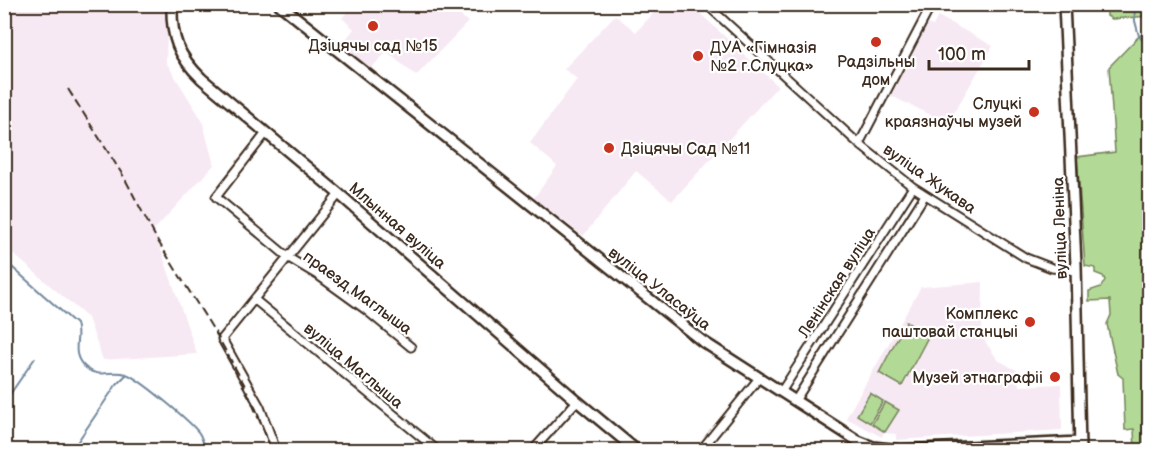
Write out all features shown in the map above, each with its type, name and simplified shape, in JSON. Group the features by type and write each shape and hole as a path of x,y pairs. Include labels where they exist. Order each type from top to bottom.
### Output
{"main road":[{"name":"Млынная вуліца","path":"172,4 173,34 180,52 191,69 636,450"},
{"name":"вуліца Уласаўца","path":"279,4 702,341 858,441 873,447 900,450 1080,446"},
{"name":"вуліца Леніна","path":"1064,4 1076,271 1080,446"}],"street":[{"name":"вуліца Жукава","path":"706,4 859,144 913,187 1026,258 1052,268 1076,271"},
{"path":"859,144 932,4"},
{"name":"праезд Маглыша","path":"266,133 216,197 289,258 319,276 366,310 411,347"},
{"name":"Ленінская вуліца","path":"781,392 913,187"},
{"path":"276,450 261,407 222,339 339,194"},
{"name":"Ленінская вуліца","path":"795,401 925,195"},
{"name":"вуліца Маглыша","path":"255,300 437,450"},
{"path":"700,450 759,378"},
{"path":"533,450 577,401"}],"shaded area":[{"path":"662,4 691,5 778,86 672,201 636,171 583,236 534,198 557,166 530,143 577,79 564,69 615,15 636,32"},
{"path":"5,5 168,5 166,62 202,120 214,165 154,230 197,354 103,360 88,318 5,247"},
{"path":"353,5 448,5 468,22 416,76 387,52 371,68 342,44 354,29 342,18"},
{"path":"938,16 993,46 948,123 891,96 928,24 933,26"},
{"path":"983,282 982,337 998,360 1018,371 1019,386 1061,384 1062,430 896,440 896,434 883,433 882,437 846,418 921,287"}],"green space":[{"path":"1107,5 1149,5 1149,16 1112,19 1107,16"},
{"path":"1149,31 1150,450 1135,450 1134,429 1125,430 1123,378 1118,374 1107,324 1111,315 1110,300 1089,301 1089,291 1101,287 1105,280 1103,276 1095,273 1095,268 1085,266 1077,157 1115,152 1109,67 1139,36"},
{"path":"906,322 929,335 902,386 879,373"},
{"path":"870,393 883,401 870,423 857,415"},
{"path":"885,402 899,410 885,432 872,424"}],"waterway":[{"path":"1134,4 1139,36 1150,49"},
{"path":"4,260 76,324 77,354 82,364 93,372 126,374 142,383 194,427 206,450"},
{"path":"4,403 35,358"},
{"path":"72,450 116,385 126,375"}],"railway":[{"path":"68,89 124,177 156,238 218,337 244,384 272,450"}],"place":[{"name":"Дзіцячы сад №15","path":"373,26"},
{"name":"Радзільны дом","path":"876,42"},
{"name":"ДУА «Гімназія №2 г.Слуцка»","path":"698,56"},
{"name":"Слуцкі краязнаўчы музей","path":"1034,112"},
{"name":"Дзіцячы Сад №11","path":"609,148"},
{"name":"Комплекс паштовай станцыі","path":"1030,322"},
{"name":"Музей этнаграфіі","path":"1055,377"}]}
